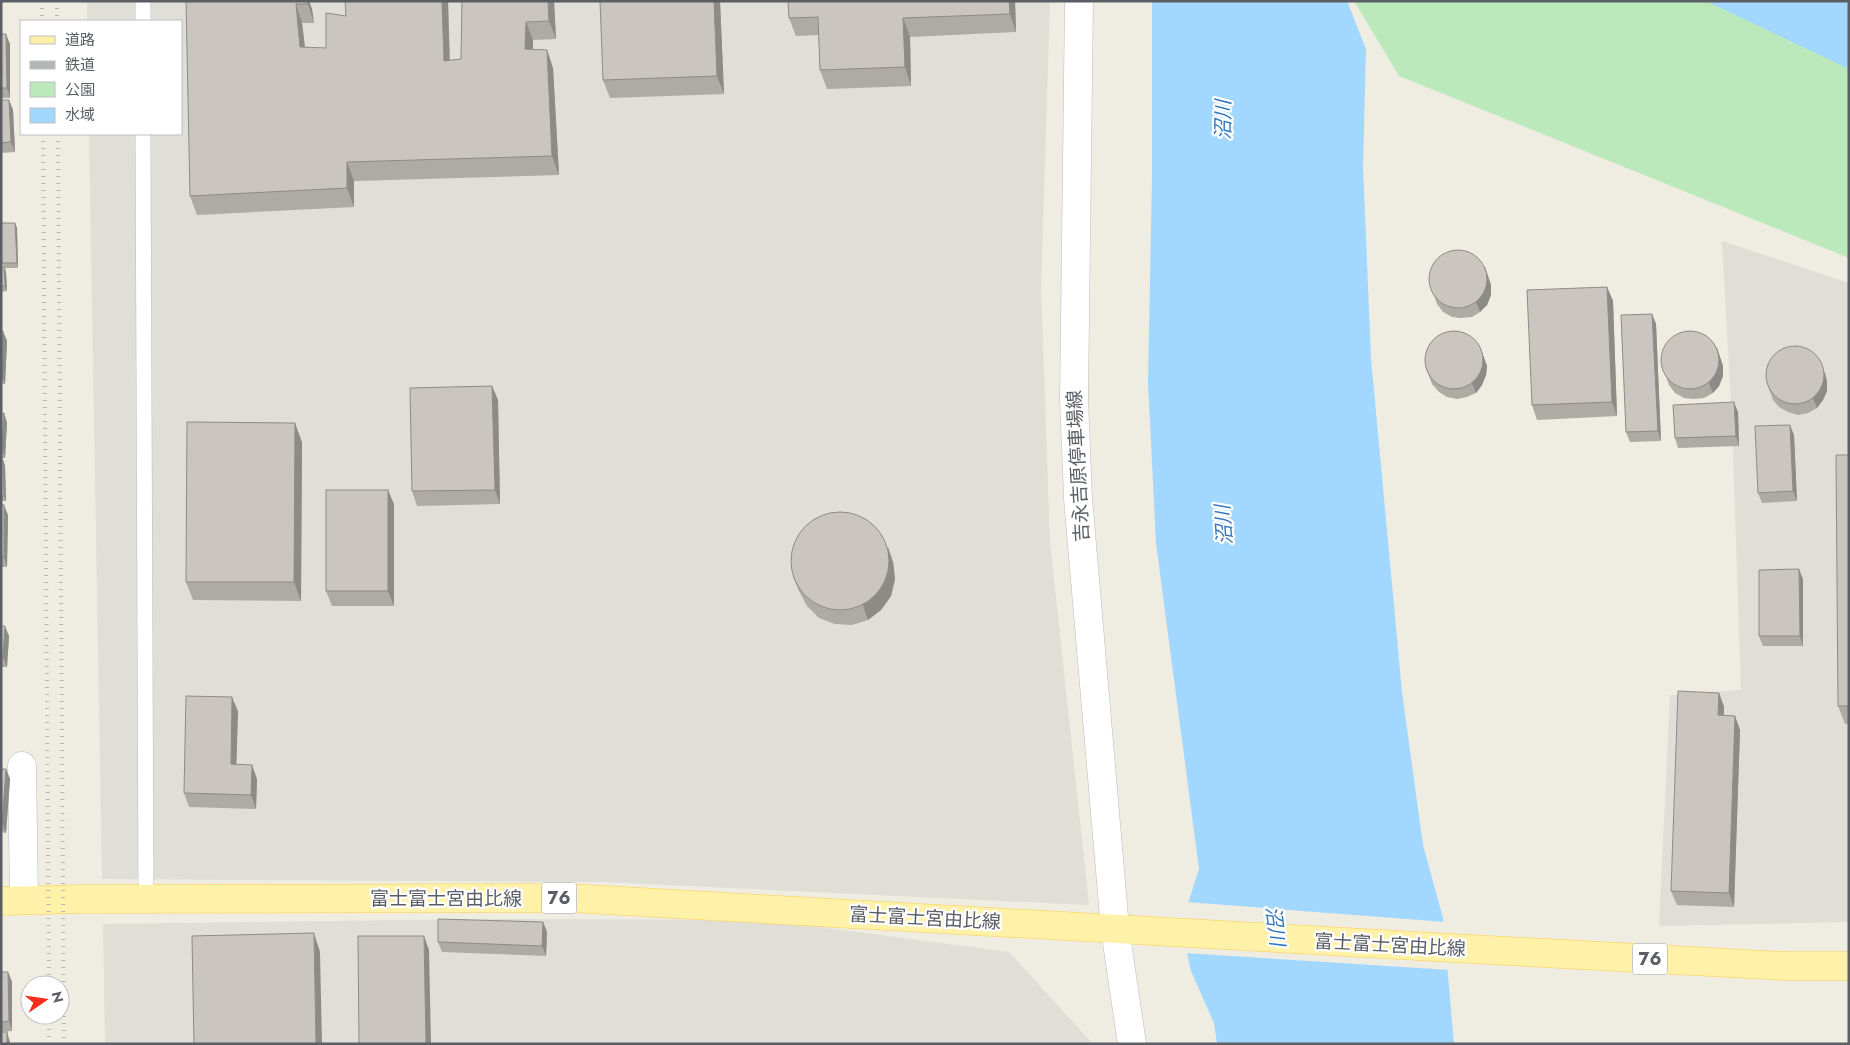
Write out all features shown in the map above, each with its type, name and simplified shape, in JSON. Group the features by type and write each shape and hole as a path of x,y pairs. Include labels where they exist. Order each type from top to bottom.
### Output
{"main road":[{"name":"吉永吉原停車場線","path":"1079,1 1074,389 1078,498 1125,930 1132,1044"},
{"path":"12,900 22,766"},
{"name":"富士富士宮由比線","path":"12,900 146,898 569,898 1786,966 1849,966"}],"lane":[{"path":"143,1 143,20"},
{"path":"143,135 146,898"}],"shaded area":[{"path":"87,1 1050,1 1041,289 1050,542 1089,905 603,882 102,879 89,135 182,135 182,20 87,20"},
{"path":"1722,241 1849,283 1849,922 1659,926 1670,695 1741,690 1732,422"},
{"path":"488,919 766,920 1009,952 1093,1044 105,1044 103,924"}],"green space":[{"path":"1354,1 1849,1 1849,258 1399,76"}],"water":[{"name":"沼川","path":"1152,1 1347,1 1366,49 1363,167 1371,358 1402,692 1423,845 1443,918 1454,1044 1217,1044 1214,1023 1191,971 1181,925 1199,869 1156,543 1148,382 1152,177"},
{"path":"1706,1 1849,1 1849,69"}],"pier":[{"path":"1186,902 1446,922 1450,970 1184,953 1179,924"}],"building":[{"path":"186,1 307,1 308,4 296,4 300,47 326,48 326,13 346,16 345,1 442,1 444,61 461,59 462,1 548,1 549,21 526,22 525,49 547,50 552,156 347,162 347,188 190,196"},
{"path":"600,1 714,1 717,76 603,80"},
{"path":"788,1 1009,1 1010,14 903,18 905,67 820,70 818,17 789,18"},
{"path":"1,34 6,34 7,88 1,88"},
{"path":"1,100 9,100 11,142 1,143"},
{"path":"1,223 15,223 17,263 2,263"},
{"path":"1458,250 1469,252 1482,263 1487,279 1485,290 1474,303 1458,308 1447,306 1434,295 1429,279 1431,268 1442,255"},
{"path":"1,267 4,267 5,286 1,286"},
{"path":"1607,287 1612,402 1532,405 1527,290"},
{"path":"1652,314 1658,431 1626,432 1621,315"},
{"path":"1,331 3,331 1,373"},
{"path":"1454,331 1465,333 1475,339 1481,349 1483,360 1481,371 1475,381 1465,387 1454,389 1443,387 1433,381 1427,371 1425,360 1427,349 1433,339 1443,333"},
{"path":"1690,331 1701,333 1714,344 1719,360 1717,371 1706,384 1690,389 1679,387 1666,376 1661,360 1663,349 1674,336"},
{"path":"1795,346 1806,348 1819,359 1824,375 1822,386 1811,399 1795,404 1784,402 1771,391 1766,375 1768,364 1779,351"},
{"path":"492,386 495,490 412,491 410,388"},
{"path":"1734,402 1736,436 1675,438 1673,405"},
{"path":"1,413 4,413 2,448 1,448"},
{"path":"187,422 295,423 294,582 186,582"},
{"path":"1790,425 1793,491 1758,493 1755,426"},
{"path":"1836,455 1849,455 1849,706 1838,706"},
{"path":"1,460 3,460 4,496 1,496"},
{"path":"326,490 388,490 388,591 326,591"},
{"path":"1,505 4,505 4,557 1,557"},
{"path":"840,512 859,516 875,526 885,542 889,561 885,580 875,596 859,606 840,610 821,606 805,596 795,580 791,561 795,542 805,526 821,516"},
{"path":"1799,569 1800,636 1759,636 1759,570"},
{"path":"1,626 5,626 3,657 1,657"},
{"path":"1678,691 1719,693 1718,715 1735,716 1729,893 1671,891"},
{"path":"186,696 232,697 231,764 252,765 251,795 184,793"},
{"path":"1,769 6,769 2,823 1,823"},
{"path":"438,919 543,922 542,946 438,942"},
{"path":"314,933 316,1044 194,1044 192,936"},
{"path":"358,936 424,936 426,1044 359,1044"},
{"path":"1,972 8,972 9,1021 1,1022"},
{"path":"1,1032 7,1032 7,1044 1,1044"}],"railway":[{"path":"42,1 42,20"},
{"path":"57,1 57,20"},
{"path":"43,135 49,975"},
{"path":"58,135 64,1044"},
{"path":"49,1025 49,1044"}]}
